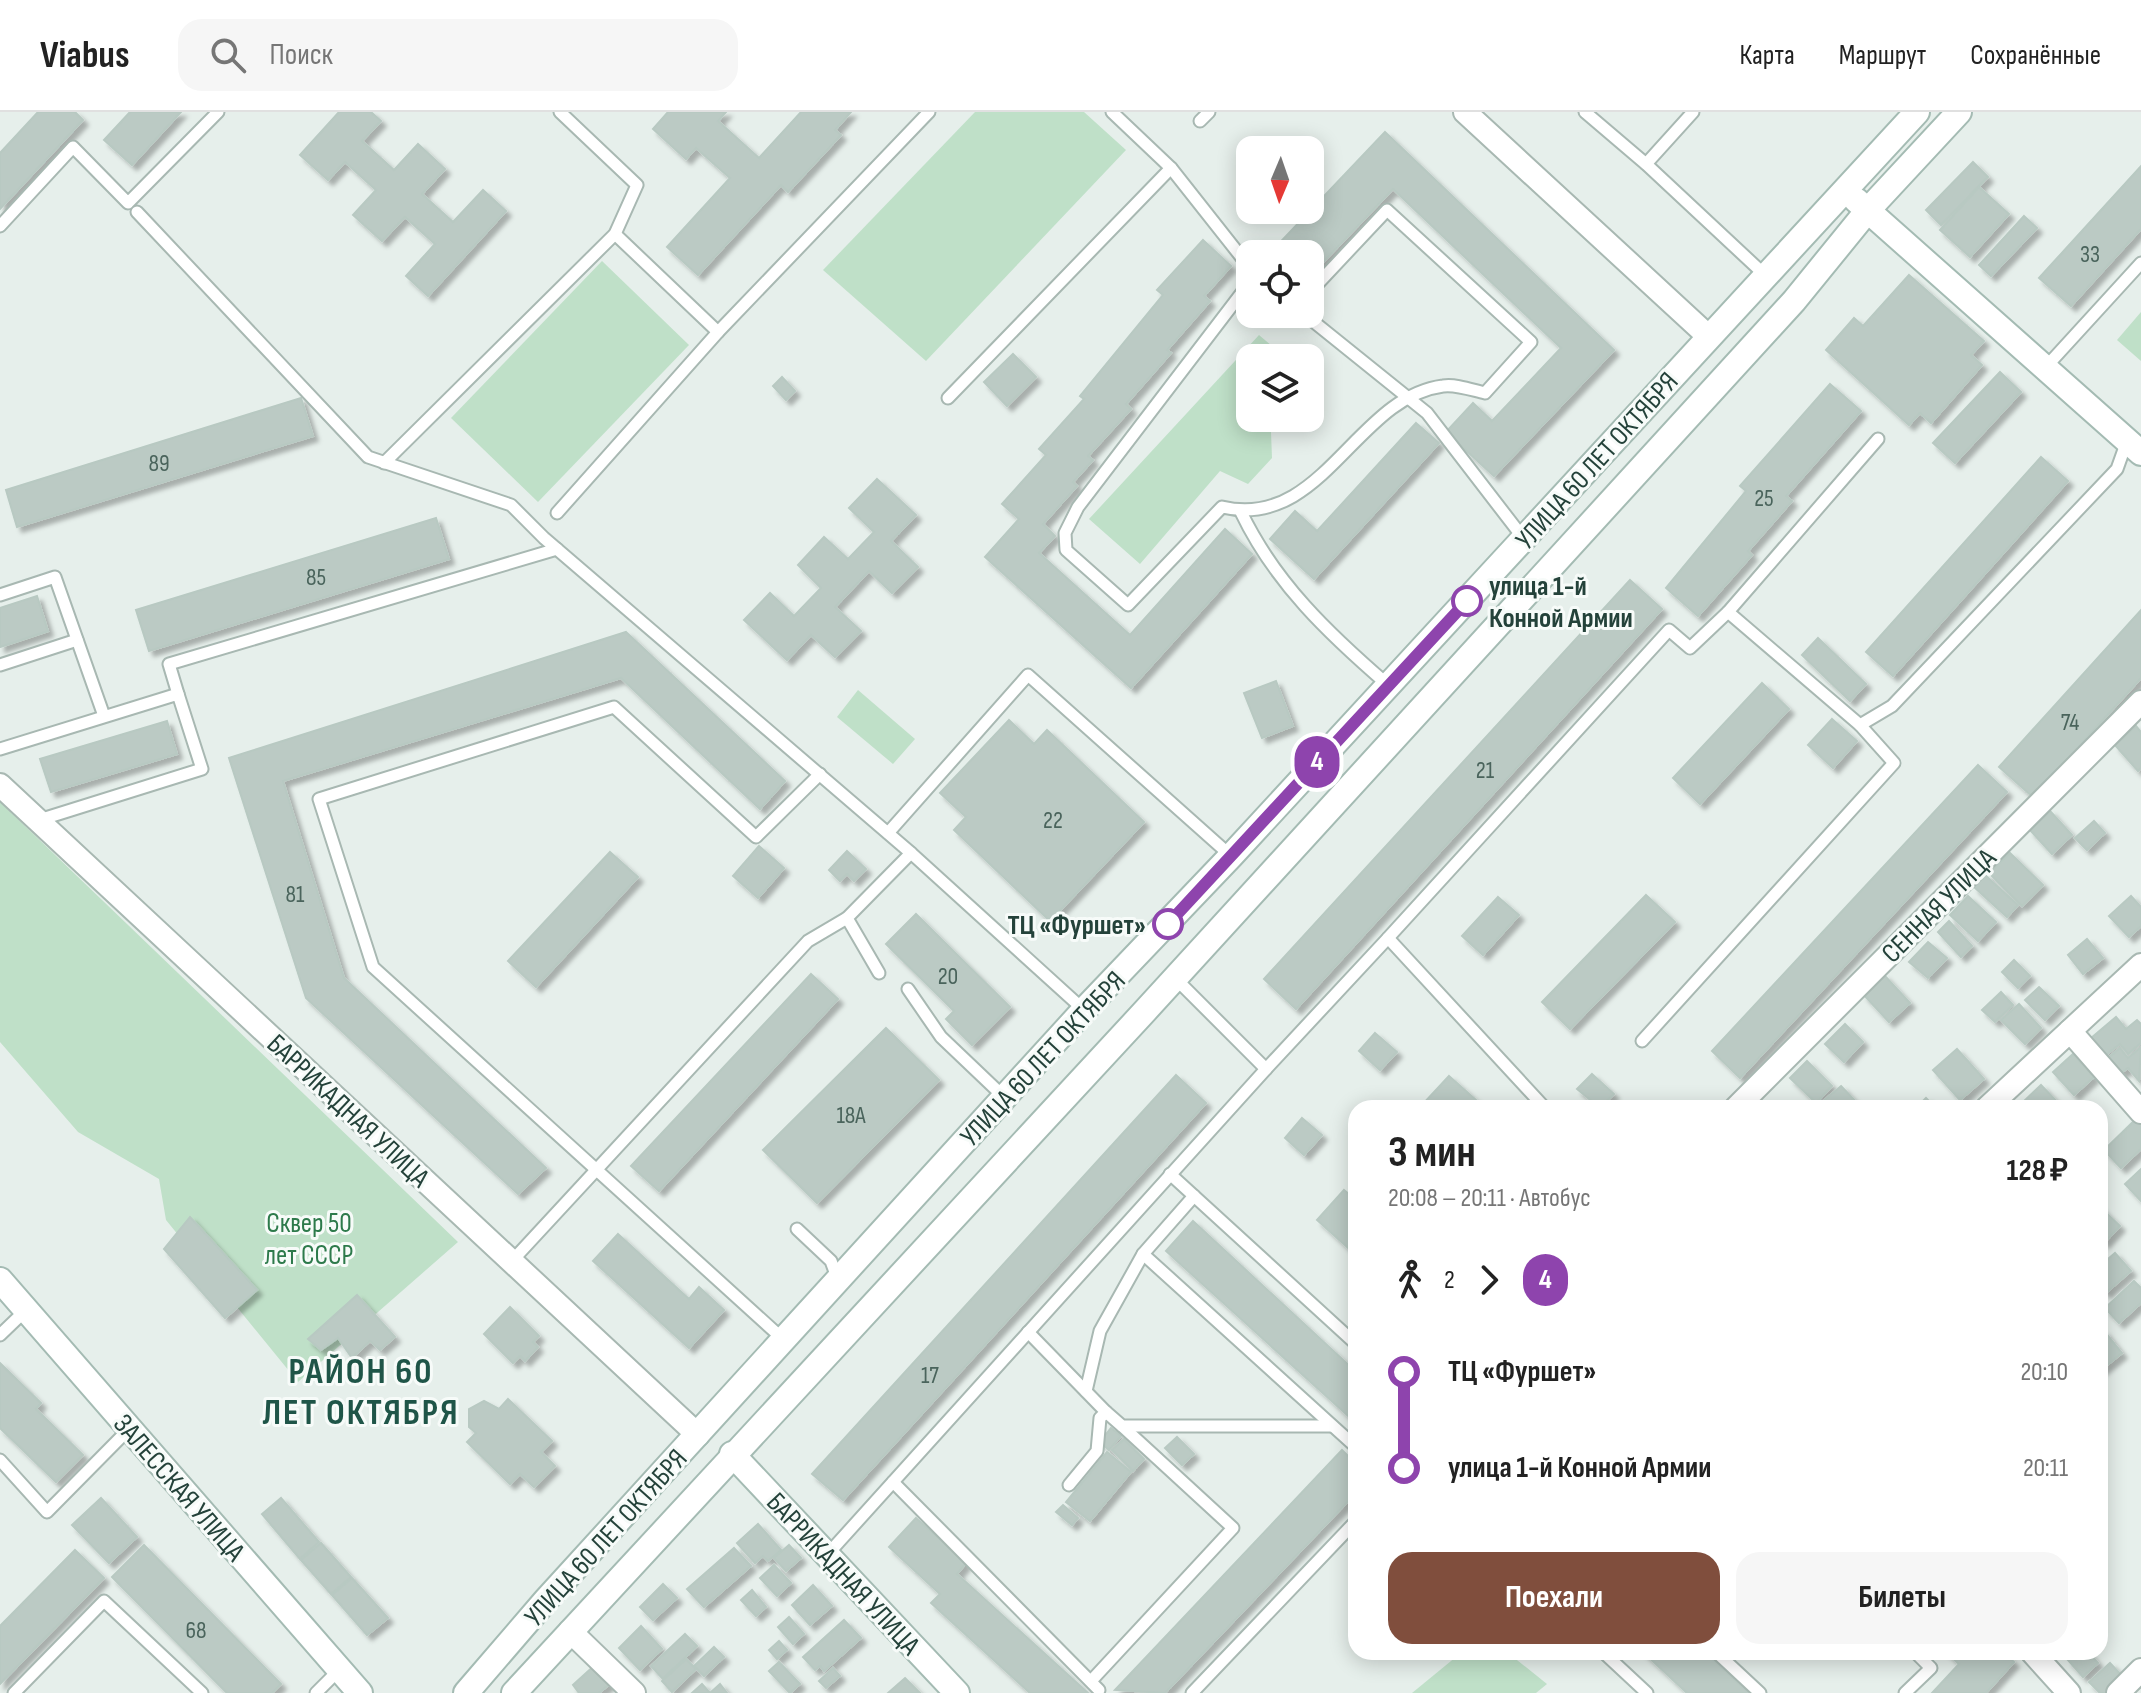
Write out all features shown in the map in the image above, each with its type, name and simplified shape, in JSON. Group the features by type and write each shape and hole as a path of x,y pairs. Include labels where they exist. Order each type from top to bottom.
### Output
{"main road":[{"name":"УЛИЦА 60 ЛЕТ ОКТЯБРЯ","path":"466,1693 784,1341 841,1270 1231,856 1917,112"},
{"name":"УЛИЦА 60 ЛЕТ ОКТЯБРЯ","path":"514,1693 1175,978 1794,301 1868,210 1959,112"},
{"path":"1845,191 2134,447"},
{"path":"1468,600 1495,627"},
{"name":"ЗАЛЕССКАЯ УЛИЦА","path":"0,1280 360,1693"},
{"name":"БАРРИКАДНАЯ УЛИЦА","path":"732,1454 957,1693"}],"street":[{"path":"1465,112 1708,336"},
{"name":"СЕННАЯ УЛИЦА","path":"1744,1100 2141,702"},
{"name":"БАРРИКАДНАЯ УЛИЦА","path":"0,785 698,1435"},
{"path":"1996,1100 2141,965"},
{"path":"2070,1031 2141,1112"},
{"path":"570,1631 634,1693"},
{"path":"2038,1660 2061,1690"},
{"path":"2118,1693 2141,1670"}],"lane":[{"path":"0,226 73,147 128,203 218,112"},
{"path":"384,463 615,234 637,185 560,112"},
{"path":"557,513 718,332 929,112"},
{"path":"1112,112 1171,168 1236,250"},
{"path":"1585,112 1646,164 1766,276"},
{"path":"1646,164 1693,112"},
{"path":"948,398 1171,168"},
{"path":"1236,300 1078,507 1065,533 1066,550 1128,605 1222,507 1241,512 1298,496 1406,397 1446,385 1485,393 1531,342 1387,210 1324,277"},
{"path":"137,212 368,457 511,505 557,549 911,853 1084,1010"},
{"path":"615,234 718,332"},
{"path":"2045,368 2141,263"},
{"path":"1321,328 1427,413 1524,539"},
{"path":"827,1555 1170,1174 1669,630 1690,648 1728,612 1878,439"},
{"path":"1860,725 1892,706 2117,469 2134,447"},
{"path":"1241,512 1259,550 1315,618 1388,685"},
{"path":"38,820 202,769 169,664 557,549"},
{"path":"0,595 55,577 104,716"},
{"path":"1642,1041 1894,763 1860,725 1728,612"},
{"path":"0,665 77,640"},
{"path":"888,833 1028,675 1231,856"},
{"path":"0,749 178,694"},
{"path":"784,1341 373,967 319,799 614,707 756,837 820,774"},
{"path":"511,1262 808,941 847,918 911,853"},
{"path":"847,918 879,973"},
{"path":"1388,938 1538,1100"},
{"path":"1175,978 1266,1069"},
{"path":"908,989 941,1037 1005,1097"},
{"path":"1170,1174 1348,1337"},
{"path":"1086,1391 1100,1331 1143,1254 1194,1196"},
{"path":"797,1229 841,1270"},
{"path":"1143,1254 1348,1440"},
{"path":"0,1335 26,1310"},
{"path":"893,1482 1095,1686 1233,1528 1106,1412 1028,1332"},
{"path":"1069,1485 1097,1451 1100,1418 1106,1412"},
{"path":"1122,1426 1332,1426"},
{"path":"0,1460 47,1512 130,1429"},
{"path":"1192,1693 1348,1529"},
{"path":"14,1693 104,1601 202,1693"},
{"path":"1612,1660 1647,1693"},
{"path":"1725,1660 1760,1693"},
{"path":"1905,1693 1931,1668 1923,1660"},
{"path":"316,1693 339,1669"}],"green space":[{"path":"975,112 1084,112 1126,150 926,361 823,270"},
{"path":"602,261 689,345 538,502 451,418"},
{"path":"2141,312 2141,361 2117,340"},
{"path":"1259,335 1270,344 1251,344"},
{"path":"1236,360 1236,432 1271,432 1272,458 1248,484 1220,471 1140,564 1089,519"},
{"path":"858,690 915,739 893,764 837,717"},
{"name":"Сквер 50 лет СССР","path":"0,802 458,1242 298,1382 166,1220 159,1179 78,1132 0,1042"},
{"path":"1452,1660 1517,1660 1547,1684 1536,1693 1412,1693"}],"building":[{"path":"38,112 75,112 83,120 0,209 0,153"},
{"path":"130,112 181,112 132,165 104,140"},
{"path":"339,112 371,112 381,121 362,141 394,170 418,144 445,169 422,194 453,222 483,190 506,211 428,296 406,276 435,244 405,217 382,241 353,215 376,190 345,162 328,180 300,155"},
{"path":"668,112 726,112 718,121 759,158 801,112 851,112 835,130 841,135 788,192 781,185 698,275 667,247 730,178 696,148 686,159 653,129"},
{"path":"1385,132 1614,350 1494,476 1446,432 1473,403 1492,421 1561,348 1393,189 1324,261 1324,240 1282,240 1298,224 1324,224 1324,196"},
{"path":"1973,162 1988,177 1941,225 1926,210"},
{"path":"2141,166 2141,229 2071,306 2039,278"},
{"path":"1979,187 2009,214 1970,257 1940,230"},
{"path":"2024,216 2037,228 1991,276 1979,265"},
{"path":"1203,240 1231,266 1204,296 1210,301 1167,350 1171,353 1126,404 1131,409 1088,456 1093,460 1073,482 1077,486 1043,524 1055,536 1039,553 1130,635 1225,529 1252,554 1131,688 985,557 1019,519 1002,504 1046,455 1039,449 1084,399 1080,396 1163,295 1157,290"},
{"path":"1909,275 1984,341 1971,355 1982,365 1931,423 1920,413 1909,425 1826,350 1854,318 1863,326"},
{"path":"1013,354 1036,377 1007,406 984,382"},
{"path":"2000,372 2021,392 1955,463 1933,443"},
{"path":"782,377 795,391 786,400 773,386"},
{"path":"1830,384 1861,411 1786,496 1792,501 1748,551 1752,555 1698,616 1666,588 1746,491 1740,486"},
{"path":"301,398 313,436 17,527 6,490"},
{"path":"1416,423 1439,443 1314,579 1270,539 1295,511 1317,531"},
{"path":"2041,457 2068,481 1893,676 1866,652"},
{"path":"877,479 916,515 891,541 918,567 892,593 869,571 835,607 861,631 835,657 811,635 787,660 744,620 770,593 794,616 821,588 798,565 824,537 848,559 874,532 849,508"},
{"path":"436,518 449,559 149,651 136,610"},
{"path":"1630,580 1662,609 1296,1009 1264,979"},
{"path":"37,596 48,631 0,647 0,608"},
{"path":"2141,610 2141,678 2033,797 1999,767"},
{"path":"626,632 785,781 760,809 621,678 283,781 344,978 546,1168 518,1194 306,998 229,758"},
{"path":"1818,638 1866,684 1850,701 1802,655"},
{"path":"1276,681 1293,726 1262,738 1244,693"},
{"path":"1762,683 1789,709 1700,804 1673,778"},
{"path":"1832,719 1857,741 1833,768 1808,745"},
{"path":"1009,720 1034,744 1047,730 1144,822 1050,921 954,830 966,817 940,793"},
{"path":"167,721 177,754 51,792 40,759"},
{"path":"2136,726 2141,732 2141,768 2138,771 2115,745"},
{"path":"1978,765 2007,792 1740,1078 1712,1051"},
{"path":"2050,811 2072,835 2052,854 2030,830"},
{"path":"2094,821 2105,833 2087,850 2075,838"},
{"path":"759,846 784,868 758,898 733,876"},
{"path":"847,851 866,869 854,881 847,874 840,881 829,870"},
{"path":"610,852 638,877 536,987 508,961"},
{"path":"2010,853 2043,885 2022,906 1989,873"},
{"path":"1985,875 2018,905 2007,917 1974,887"},
{"path":"1646,895 1675,922 1570,1029 1542,1002"},
{"path":"1968,896 1996,922 1978,941 1950,915"},
{"path":"2131,896 2141,907 2141,926 2129,937 2109,916"},
{"path":"1498,897 1519,915 1483,955 1462,936"},
{"path":"916,914 1010,1007 972,1045 946,1019 954,1011 886,944"},
{"path":"1949,921 1972,946 1961,957 1938,932"},
{"path":"2087,939 2103,958 2083,974 2068,955"},
{"path":"1928,942 1947,958 1928,978 1909,962"},
{"path":"2014,960 2030,976 2018,988 2002,972"},
{"path":"811,974 838,999 659,1191 631,1166"},
{"path":"1884,975 1910,1003 1889,1022 1863,994"},
{"path":"2039,987 2059,1006 2045,1020 2025,1000"},
{"path":"2001,992 2013,1005 1995,1022 1982,1010"},
{"path":"2019,1004 2041,1028 2025,1044 2001,1020"},
{"path":"2116,1017 2126,1029 2137,1020 2141,1024 2141,1043 2128,1054 2120,1044 2106,1055 2091,1038"},
{"path":"1845,1024 1863,1042 1844,1062 1825,1044"},
{"path":"886,1028 939,1080 817,1203 763,1150"},
{"path":"1375,1033 1397,1052 1380,1070 1359,1051"},
{"path":"2141,1047 2139,1081 2128,1068 2121,1073 2108,1058 2120,1048 2128,1058"},
{"path":"1957,1049 1984,1079 1960,1100 1933,1070"},
{"path":"2073,1054 2094,1077 2074,1095 2053,1072"},
{"path":"1807,1061 1832,1086 1819,1100 1813,1100 1790,1078"},
{"path":"1592,1074 1614,1094 1608,1100 1590,1100 1577,1089"},
{"path":"1176,1075 1206,1103 843,1500 812,1474"},
{"path":"1449,1076 1476,1100 1427,1100"},
{"path":"2041,1085 2055,1100 2025,1100"},
{"path":"1841,1086 1854,1100 1824,1100"},
{"path":"1302,1118 1322,1135 1304,1155 1285,1138"},
{"path":"2136,1119 2141,1124 2141,1149 2121,1168 2108,1154 2108,1146"},
{"path":"2141,1169 2141,1201 2125,1184"},
{"path":"1344,1190 1348,1193 1348,1248 1317,1220"},
{"path":"2108,1215 2120,1226 2108,1239"},
{"path":"190,1217 257,1290 225,1318 164,1249"},
{"path":"1193,1221 1348,1365 1348,1416 1166,1251"},
{"path":"618,1234 689,1299 699,1287 724,1310 689,1348 593,1261"},
{"path":"2115,1253 2131,1271 2108,1291 2108,1259"},
{"path":"2134,1281 2141,1288 2141,1303 2119,1323 2108,1311 2108,1305"},
{"path":"357,1295 395,1337 380,1350 370,1341 352,1358 338,1338 321,1350 308,1339"},
{"path":"510,1307 539,1336 533,1342 538,1347 525,1361 520,1356 513,1363 484,1334"},
{"path":"2108,1336 2122,1353 2108,1364"},
{"path":"0,1363 41,1403 36,1409 83,1455 56,1482 0,1428"},
{"path":"508,1399 552,1441 541,1452 555,1466 534,1487 520,1474 510,1484 467,1442 476,1433 469,1427 469,1409 484,1401 499,1409"},
{"path":"1111,1428 1121,1436 1109,1450 1100,1442"},
{"path":"1177,1437 1194,1454 1182,1465 1165,1448"},
{"path":"1124,1439 1144,1459 1133,1471 1112,1450"},
{"path":"1342,1450 1348,1456 1348,1501 1165,1693 1115,1690"},
{"path":"1107,1452 1131,1472 1090,1521 1066,1502"},
{"path":"101,1498 137,1537 109,1563 72,1525"},
{"path":"281,1498 319,1542 300,1559 262,1514"},
{"path":"1063,1505 1078,1518 1072,1525 1056,1512"},
{"path":"916,1518 966,1563 957,1574 1088,1693 1030,1693 931,1603 940,1594 889,1547"},
{"path":"758,1524 781,1550 768,1561 763,1556 755,1563 737,1543"},
{"path":"321,1543 351,1577 331,1594 301,1560"},
{"path":"144,1545 281,1684 272,1693 227,1693 112,1577"},
{"path":"789,1545 801,1558 786,1571 774,1558"},
{"path":"734,1548 751,1566 704,1607 687,1589"},
{"path":"75,1550 104,1578 0,1684 0,1626"},
{"path":"774,1565 791,1583 777,1596 760,1578"},
{"path":"352,1578 388,1618 367,1635 332,1595"},
{"path":"663,1584 677,1598 653,1620 640,1607"},
{"path":"813,1585 832,1606 810,1625 792,1605"},
{"path":"752,1590 766,1607 756,1616 741,1600"},
{"path":"789,1617 804,1634 793,1644 778,1627"},
{"path":"844,1620 861,1638 824,1671 820,1666 815,1670 803,1657"},
{"path":"641,1626 662,1649 640,1670 619,1648"},
{"path":"685,1634 697,1646 663,1679 651,1666"},
{"path":"779,1641 787,1650 777,1659 769,1650"},
{"path":"714,1647 724,1657 704,1676 694,1666"},
{"path":"686,1659 696,1669 672,1692 662,1681"},
{"path":"1652,1660 1714,1660 1749,1693 1687,1693"},
{"path":"1955,1660 2014,1662 1986,1693 1932,1693 1959,1664"},
{"path":"2068,1660 2095,1660 2098,1663 2083,1677"},
{"path":"779,1662 800,1684 790,1693 769,1671"},
{"path":"2110,1663 2124,1678 2109,1693 2100,1693 2089,1682"},
{"path":"595,1665 611,1683 599,1693 579,1693 573,1685"},
{"path":"833,1668 840,1676 826,1688 819,1681"},
{"path":"905,1678 920,1693 888,1693"},
{"path":"702,1684 710,1693 692,1693"},
{"path":"720,1684 727,1693 710,1693"}],"bus line":[{"name":"4","path":"1168,924 1467,601"}],"place":[{"name":"улица 1-й Конной Армии","path":"1467,601"},
{"name":"ТЦ «Фуршет»","path":"1168,924"}],"district":[{"name":"РАЙОН 60 ЛЕТ ОКТЯБРЯ","path":"361,1390"}]}
